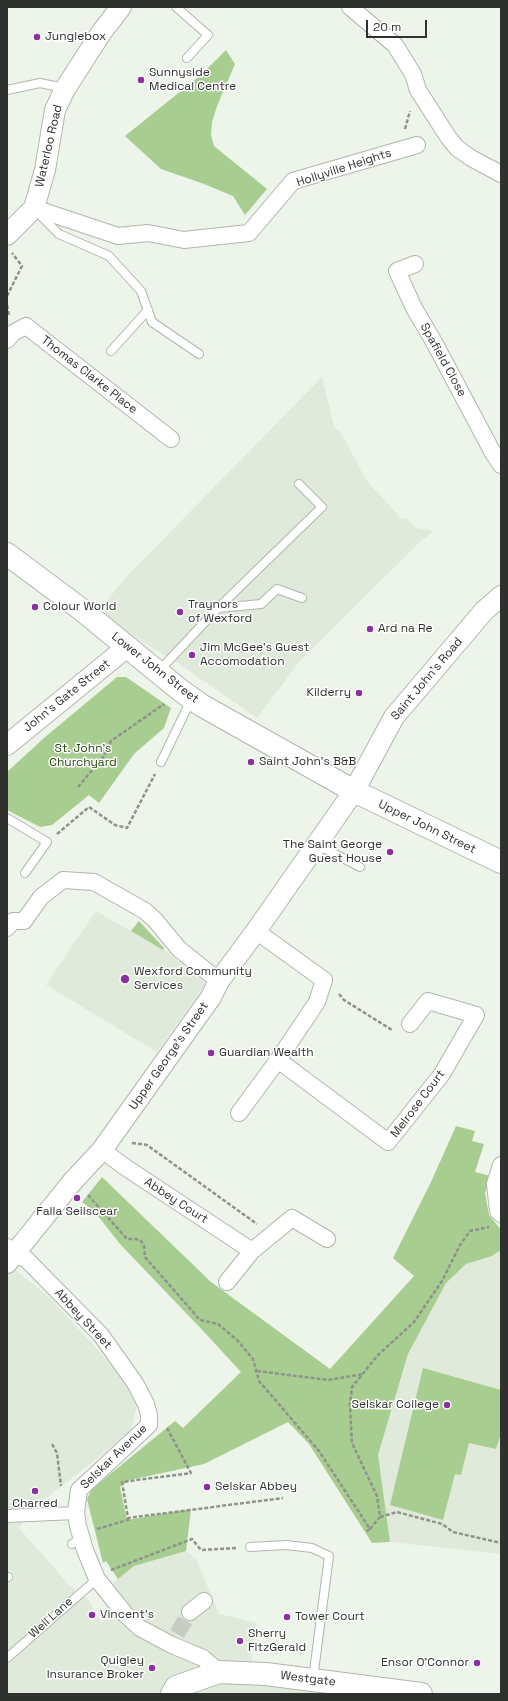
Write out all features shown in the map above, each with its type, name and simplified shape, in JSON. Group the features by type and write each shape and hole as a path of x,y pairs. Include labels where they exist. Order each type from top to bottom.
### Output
{"main road":[{"name":"Lower John Street","path":"7,554 82,610 186,694 354,791"},
{"name":"Upper John Street","path":"354,791 501,862"},
{"name":"Westgate","path":"219,1672 266,1674 421,1694"},
{"path":"172,1694 176,1687 219,1672"}],"street":[{"name":"Waterloo Road","path":"34,208 45,170 55,110 65,89 101,33 121,7"},
{"path":"350,7 395,45 413,74 418,90 448,137 457,148 471,158 501,174"},
{"name":"Hollyville Heights","path":"34,208 118,236 148,233 184,240 249,233 293,181 412,146"},
{"path":"9,243 34,208"},
{"name":"Spafield Close","path":"416,264 397,272 414,308 501,465"},
{"name":"Thomas Clarke Place","path":"7,340 12,333 26,326 171,440"},
{"name":"Saint John's Road","path":"354,791 394,718 484,611 501,596"},
{"name":"John's Gate Street","path":"7,745 127,647"},
{"name":"Upper George's Street","path":"9,1255 102,1150 115,1133 211,997 219,981 256,932 354,791"},
{"path":"7,928 13,921 24,921 41,897 63,880 94,882 145,911 155,920 178,949 219,981"},
{"path":"239,1113 278,1060 317,1002 324,980 256,932"},
{"name":"Melrose Court","path":"278,1060 388,1142 442,1074 476,1016 428,1001 410,1024"},
{"name":"Abbey Court","path":"102,1150 128,1170 252,1251"},
{"path":"497,1220 498,1211 495,1184 501,1165"},
{"path":"226,1282 252,1251 292,1218 327,1239"},
{"name":"Abbey Street","path":"9,1255 26,1260 101,1335 135,1383 146,1404"},
{"name":"Selskar Avenue","path":"102,1575 76,1541 76,1513 79,1490 149,1425 149,1415 146,1404"},
{"path":"7,1516 76,1513"},
{"path":"102,1575 126,1614 140,1628 174,1639 203,1658 219,1672"},
{"path":"190,1612 204,1601"}],"lane":[{"path":"176,7 208,35 187,58"},
{"path":"7,90 40,83 65,89"},
{"path":"34,208 59,234 108,256 141,291 152,322 199,354"},
{"path":"111,351 148,310"},
{"path":"157,672 218,608 322,507 299,484"},
{"path":"218,608 261,604 277,589 302,598"},
{"path":"161,762 186,694"},
{"path":"7,818 47,842 25,873"},
{"path":"316,844 360,867"},
{"path":"250,1547 286,1545 312,1548 329,1556 313,1680"},
{"name":"Well Lane","path":"7,1657 102,1575"}],"path":[{"path":"412,146 405,126 418,90"},
{"path":"7,296 22,266 9,243"},
{"path":"78,787 104,756 112,741 157,710 186,694"},
{"path":"47,842 90,807 115,825 128,828 161,762"},
{"path":"324,980 344,1000 391,1030 410,1024"},
{"path":"115,1133 128,1142 147,1145 272,1234"},
{"path":"73,1181 88,1195 127,1239 136,1238 141,1241 144,1246 145,1257 200,1320 218,1324 237,1340 253,1358 259,1381 319,1451 370,1529"},
{"path":"380,1517 377,1496 352,1443 350,1405 352,1386 378,1356 414,1322 442,1281 460,1245 470,1231 497,1220"},
{"path":"256,1371 328,1380 363,1374"},
{"path":"149,1425 167,1428 191,1473 122,1482 128,1518 283,1498"},
{"path":"52,1444 57,1453 61,1487"},
{"path":"365,1532 370,1529 380,1517 397,1512 442,1524 453,1532 501,1543"},
{"path":"76,1541 94,1530 136,1517"},
{"path":"102,1575 192,1539 201,1550 228,1550 250,1547"}],"shaded area":[{"path":"322,377 334,426 342,434 366,480 402,519 405,517 416,528 434,531 420,542 300,661 257,718 181,665 133,636 110,619 101,608 128,575"},
{"name":"Wexford Community Services","path":"96,911 167,952 206,983 157,1052 46,985"},
{"name":"Selskar College","path":"499,1251 501,1252 501,1554 390,1542 378,1455 408,1354 446,1283 466,1264 492,1256"},
{"path":"7,1263 50,1298 118,1372 137,1405 131,1430 103,1454 41,1502 19,1528 69,1585 87,1598 102,1623 114,1582 134,1566 186,1551 196,1559 219,1614 257,1623 251,1650 254,1683 333,1694 7,1694"}],"green space":[{"path":"226,50 235,64 217,106 212,122 211,135 214,146 267,189 245,215 233,196 161,169 125,136 202,74"},
{"name":"St. John's Churchyard","path":"117,677 126,677 171,708 164,728 134,754 99,803 89,795 52,825 40,827 7,810 7,772 44,738"},
{"path":"139,921 164,948 163,950 131,931"},
{"path":"456,1126 475,1131 472,1141 484,1144 475,1172 491,1176 485,1193 489,1215 501,1230 501,1252 499,1251 492,1256 466,1264 446,1283 408,1354 378,1455 390,1542 372,1543 309,1444 288,1422 204,1464 130,1480 120,1487 127,1520 191,1509 186,1551 134,1566 118,1579 106,1561 103,1563 87,1499 92,1489 175,1421 183,1428 241,1372 120,1244 94,1211 82,1202 102,1177 211,1282 330,1369 414,1276 393,1258 431,1182"},
{"path":"423,1368 501,1390 501,1433 496,1449 469,1443 461,1475 455,1474 443,1520 390,1505"}],"tunnel":[{"path":"177,1634 190,1612"}],"place":[{"name":"Junglebox","path":"37,37"},
{"name":"Sunnyside Medical Centre","path":"141,80"},
{"name":"Colour World","path":"35,607"},
{"name":"Traynors of Wexford","path":"180,612"},
{"name":"Ard na Re","path":"370,629"},
{"name":"Jim McGee's Guest Accomodation","path":"192,655"},
{"name":"Kilderry","path":"359,693"},
{"name":"Saint John's B&B","path":"251,762"},
{"name":"The Saint George Guest House","path":"390,852"},
{"name":"Wexford Community Services","path":"125,979"},
{"name":"Guardian Wealth","path":"211,1053"},
{"name":"Falla Seilscear","path":"77,1198"},
{"name":"Selskar College","path":"447,1405"},
{"name":"Selskar Abbey","path":"207,1487"},
{"name":"Charred","path":"35,1491"},
{"name":"Vincent's","path":"92,1615"},
{"name":"Tower Court","path":"287,1617"},
{"name":"Sherry FitzGerald","path":"240,1641"},
{"name":"Ensor O'Connor","path":"477,1663"},
{"name":"Quigley Insurance Broker","path":"152,1668"}]}
